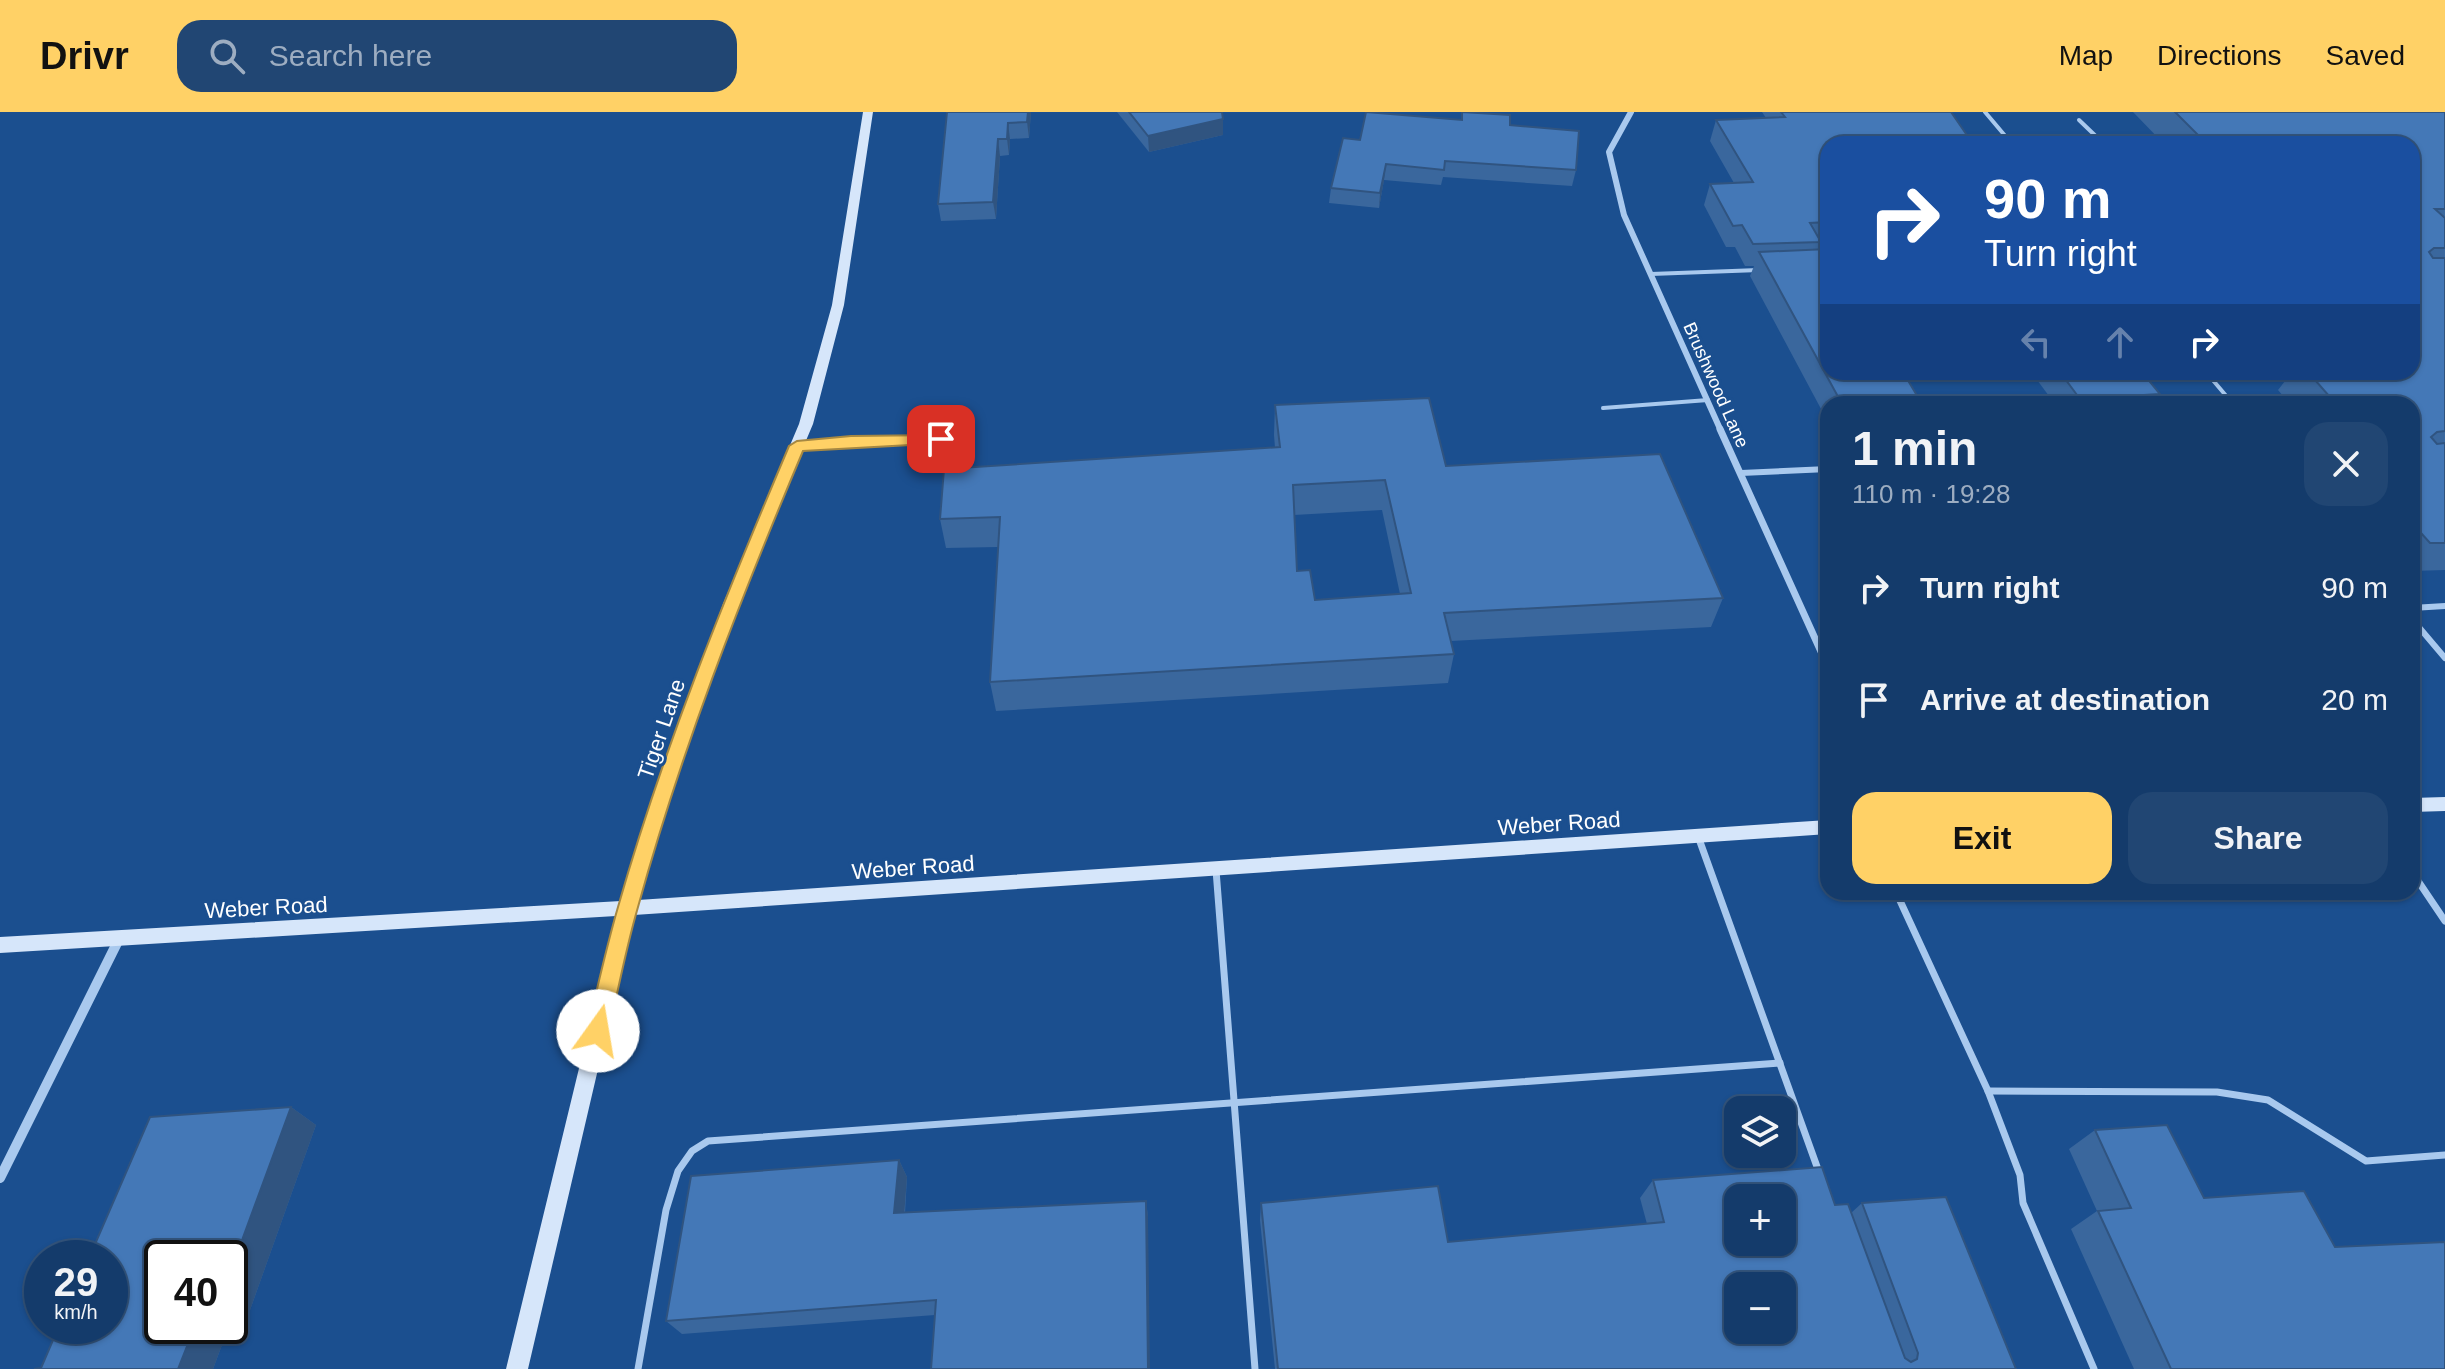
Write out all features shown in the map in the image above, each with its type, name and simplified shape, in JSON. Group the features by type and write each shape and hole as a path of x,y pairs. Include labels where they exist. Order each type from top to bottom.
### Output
{"street":[{"name":"Tiger Lane","path":"517,1369 627,908 666,785 730,604 806,424 838,305 868,112"},
{"name":"Brushwood Lane","path":"1631,112 1609,152 1624,215 1820,649"},
{"path":"2420,805 2445,804"},
{"name":"Weber Road","path":"0,945 627,908 1820,828"},
{"path":"0,1178 119,938"}],"lane":[{"path":"1985,112 2005,136"},
{"path":"2079,120 2096,136"},
{"path":"1651,274 1770,270"},
{"path":"2213,380 2226,396"},
{"path":"1603,408 1708,400"},
{"path":"797,446 941,439"},
{"path":"1741,473 1820,469"},
{"path":"2420,608 2445,606"},
{"path":"2420,628 2445,658"},
{"path":"1698,836 1822,1180"},
{"path":"1216,868 1255,1369"},
{"path":"2420,884 2445,921"},
{"path":"1900,900 1988,1091 2020,1175 2023,1203 2094,1369"},
{"path":"638,1369 666,1210 678,1171 692,1151 708,1141 1780,1063"},
{"path":"1988,1091 2217,1092 2268,1100 2366,1161 2445,1155"}],"building":[{"path":"947,112 1028,112 1027,122 1008,123 1007,139 998,139 993,202 938,204"},
{"path":"1129,112 1222,112 1223,119 1148,136"},
{"path":"1366,112 1462,120 1462,112 1510,115 1510,125 1579,131 1576,170 1445,161 1444,170 1386,164 1380,193 1331,188 1343,138 1360,140"},
{"path":"1781,112 1951,112 1968,136 1820,136 1820,222 1810,223 1820,242 1753,244 1742,225 1733,226 1710,184 1753,182 1716,120 1785,117"},
{"path":"2175,112 2445,112 2445,209 2435,209 2445,218 2445,248 2434,248 2429,252 2433,258 2445,258 2445,431 2431,437 2437,444 2445,443 2445,543 2430,543 2420,532 2420,396 2329,396 2315,380 2420,380 2420,136 2199,136"},
{"path":"1820,249 1820,364 1759,252"},
{"path":"1829,380 1908,380 1917,396 1838,396"},
{"path":"2066,380 2149,380 2160,394 2128,396 2078,396"},
{"path":"1429,398 1446,466 1660,454 1723,598 1444,613 1454,654 990,682 1000,517 940,519 944,469 1280,447 1275,405","holes":["1385,480 1411,593 1315,600 1310,570 1297,571 1293,485"]},
{"path":"291,1107 242,1240 144,1240 144,1344 188,1344 178,1369 34,1369 41,1368 51,1344 128,1344 128,1240 97,1240 150,1117"},
{"path":"2167,1125 2204,1198 2304,1191 2335,1247 2445,1242 2445,1369 2171,1369 2098,1211 2131,1208 2095,1130"},
{"path":"899,1160 894,1213 1146,1201 1148,1369 931,1369 936,1300 666,1321 691,1176"},
{"path":"1822,1167 1835,1205 1848,1204 1905,1358 1911,1362 1917,1359 1918,1353 1862,1203 1946,1197 2016,1369 1278,1369 1261,1203 1438,1186 1448,1242 1664,1222 1653,1180"}],"route":[{"path":"598,1031 627,908 666,785 730,604 797,446 941,439"}]}
